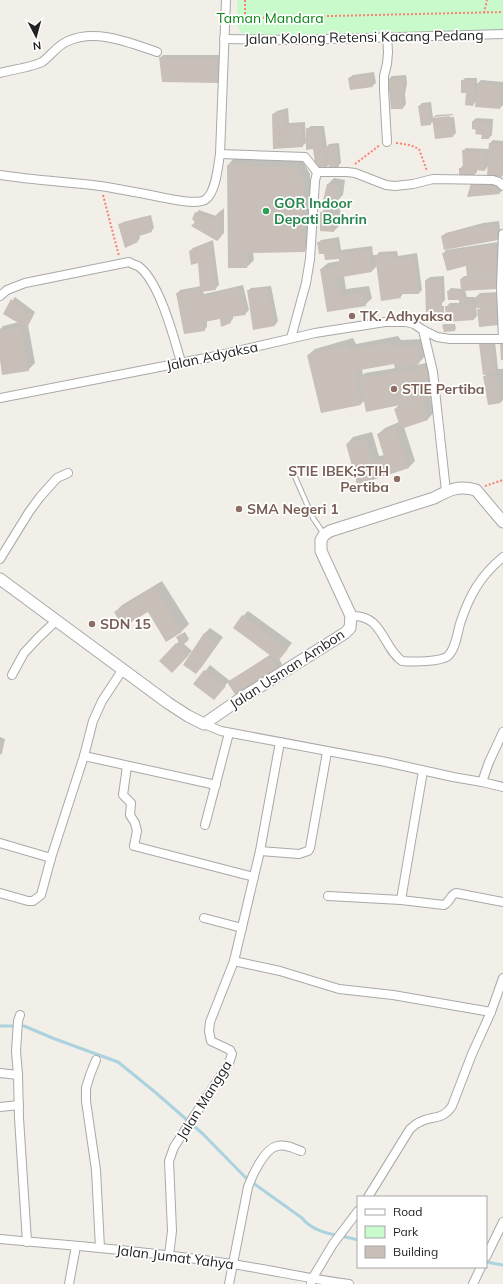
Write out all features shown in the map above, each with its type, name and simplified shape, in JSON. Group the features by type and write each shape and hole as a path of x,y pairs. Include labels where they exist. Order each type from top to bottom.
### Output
{"street":[{"path":"0,175 33,180 100,186 184,201 200,201 206,199 211,194 216,178 220,154 226,0"},
{"name":"Jalan Kolong Retensi Kacang Pedang","path":"224,39 296,40 387,36 503,34"},
{"path":"0,73 42,62 58,46 67,41 88,36 112,38 157,52"},
{"path":"387,36 388,52 384,82 387,142"},
{"path":"220,154 305,157 317,172"},
{"path":"317,172 347,172 386,185 413,184 429,180 493,180 499,182 503,186"},
{"path":"291,338 306,283 310,259 315,181 317,172"},
{"path":"503,234 501,287 503,339"},
{"path":"0,296 7,290 25,283 129,262 138,266 153,285 164,308 181,362"},
{"name":"Jalan Adyaksa","path":"0,398 240,351 291,338 395,321 414,324 437,336 450,339 503,339"},
{"path":"423,330 433,372 450,490"},
{"path":"0,559 25,518 40,498 57,478 68,473"},
{"path":"324,535 330,531 434,498 450,490 461,488 476,490 503,522"},
{"name":"Jalan Usman Ambon","path":"204,724 240,699 345,633 350,628 351,616 321,551 324,535"},
{"path":"351,616 364,617 375,624 392,650 402,661 442,659 449,654 453,647 460,623 478,583 493,566 503,558"},
{"path":"0,579 124,669 168,703 188,716 213,728 229,733 503,787"},
{"path":"12,675 24,654 57,620"},
{"path":"0,893 28,901 37,899 41,895 51,858 84,756 93,721 102,701 124,669"},
{"path":"482,782 489,762 503,732"},
{"path":"205,825 229,733"},
{"path":"280,742 260,852 234,961 280,971 339,989 393,995 491,1012"},
{"path":"260,852 300,854 308,851 310,848 327,752"},
{"path":"84,756 216,785"},
{"path":"127,766 123,795 131,803 130,815 137,831 134,846 254,877"},
{"path":"401,900 424,771"},
{"path":"0,843 51,858"},
{"path":"328,896 401,900 444,905 447,904 452,895 456,893 503,902"},
{"path":"204,918 242,928"},
{"name":"Jalan Mangga","path":"169,1255 172,1231 170,1160 174,1147 186,1131 232,1056 230,1050 211,1041 209,1031 210,1022 234,961"},
{"path":"369,1196 410,1129 418,1122 442,1116 449,1111 491,1012 503,978"},
{"path":"19,1018 16,1031 16,1051 27,1242"},
{"path":"96,1060 86,1088 86,1101 96,1170 100,1248"},
{"path":"0,1073 18,1075"},
{"path":"0,1107 19,1105"},
{"path":"229,1284 248,1187 252,1177 262,1160 272,1148 285,1146 301,1151"},
{"path":"312,1281 333,1244 357,1212"},
{"path":"487,1255 503,1222"},
{"name":"Jalan Jumat Yahya","path":"0,1239 169,1255 234,1264 312,1281 349,1284"},
{"path":"70,1284 76,1246"},
{"path":"473,1284 481,1268"}],"lane":[{"path":"292,470 313,518 324,535"}],"path":[{"path":"245,0 245,18 503,12"},
{"path":"484,13 487,0"},
{"path":"347,172 359,159 376,146 387,142 410,145 419,149 429,180"},
{"path":"100,186 121,263"},
{"path":"476,490 503,480"}],"green space":[{"name":"Taman Mandara","path":"237,0 503,0 503,30 251,36 241,33 237,25"}],"building":[{"path":"159,57 220,58 219,83 162,82"},
{"path":"371,75 373,87 350,90 348,78"},
{"path":"403,78 403,109 391,109 388,79"},
{"path":"461,80 475,81 473,106 465,105 466,93 461,93"},
{"path":"477,83 501,85 500,109 475,107"},
{"path":"428,105 431,125 421,126 418,106"},
{"path":"285,110 287,133 287,126 302,125 303,147 273,149 272,114"},
{"path":"450,116 453,137 435,139 432,118"},
{"path":"472,121 490,122 489,139 481,139 482,135 475,134 476,130 472,129"},
{"path":"306,128 321,129 326,168 316,170 313,149 306,150"},
{"path":"489,143 503,144 502,177 487,176"},
{"path":"336,146 339,167 329,168 325,147"},
{"path":"462,150 486,152 485,171 475,170 474,176 459,176 459,168 463,168"},
{"name":"GOR Indoor Depati Bahrin","path":"227,165 296,167 304,181 305,252 247,253 247,268 228,268"},
{"path":"471,183 498,185 500,194 467,197"},
{"path":"327,184 339,187 337,203 323,200"},
{"path":"221,210 221,237 217,241 191,226 195,222 192,219 195,212 212,219"},
{"path":"320,212 334,213 334,232 320,231"},
{"path":"148,217 152,232 136,237 138,242 125,248 118,224"},
{"path":"496,224 498,240 444,250 441,236 458,231"},
{"path":"336,240 338,253 369,249 372,272 337,278 340,296 363,292 366,306 327,312 320,269 340,266 339,259 325,260 324,254 319,254 317,242"},
{"path":"210,242 216,290 200,292 201,297 240,287 246,315 230,317 231,323 221,327 220,319 204,322 205,331 184,334 176,293 200,288 198,263 191,265 189,251"},
{"path":"495,244 497,275 467,278 466,266 447,271 442,253"},
{"path":"394,254 395,259 414,256 419,294 400,294 401,298 381,301 375,255"},
{"path":"497,277 498,289 461,291 460,279"},
{"path":"441,279 442,304 435,304 435,306 443,307 443,323 436,322 436,316 426,316 425,280"},
{"path":"268,288 275,326 253,330 247,290"},
{"path":"447,291 461,291 464,299 472,299 474,320 446,322 445,306 459,306 459,300 448,300"},
{"path":"497,295 498,307 476,308 476,296"},
{"path":"11,299 33,316 27,328 3,314"},
{"path":"497,307 499,325 479,327 477,309"},
{"path":"442,325 454,325 455,331 444,332"},
{"path":"21,326 29,371 2,375 0,360 0,331"},
{"name":"STIE Pertiba","path":"391,342 394,347 417,345 419,364 395,369 394,364 355,371 361,405 321,413 307,355 346,345 349,350"},
{"path":"479,344 492,344 496,373 483,375"},
{"path":"500,344 503,344 503,360 501,360"},
{"name":"STIE Pertiba","path":"426,367 431,399 422,401 428,420 401,429 394,409 420,401 366,412 359,378"},
{"path":"497,375 501,403 488,405 483,376"},
{"path":"396,427 409,468 357,485 346,444 365,438 373,462 385,460 377,434"},
{"path":"155,587 182,632 166,642 148,612 123,627 114,612"},
{"path":"242,615 288,649 278,661 233,628"},
{"path":"183,633 188,641 181,646 176,637"},
{"path":"204,633 218,642 196,674 183,665"},
{"path":"176,643 189,655 172,673 159,661"},
{"path":"269,656 278,669 236,696 227,682"},
{"path":"204,670 226,686 214,700 193,684"},
{"path":"0,741 3,742 1,751 0,751"}],"waterway":[{"path":"0,1026 24,1026 118,1062 203,1134 246,1178 320,1231 357,1240"},
{"path":"487,1262 503,1265"}],"place":[{"name":"GOR Indoor Depati Bahrin","path":"266,211"},
{"name":"TK. Adhyaksa","path":"352,316"},
{"name":"STIE Pertiba","path":"394,389"},
{"name":"STIE IBEK;STIH Pertiba","path":"397,479"},
{"name":"SMA Negeri 1","path":"239,509"},
{"name":"SDN 15","path":"92,624"}]}
